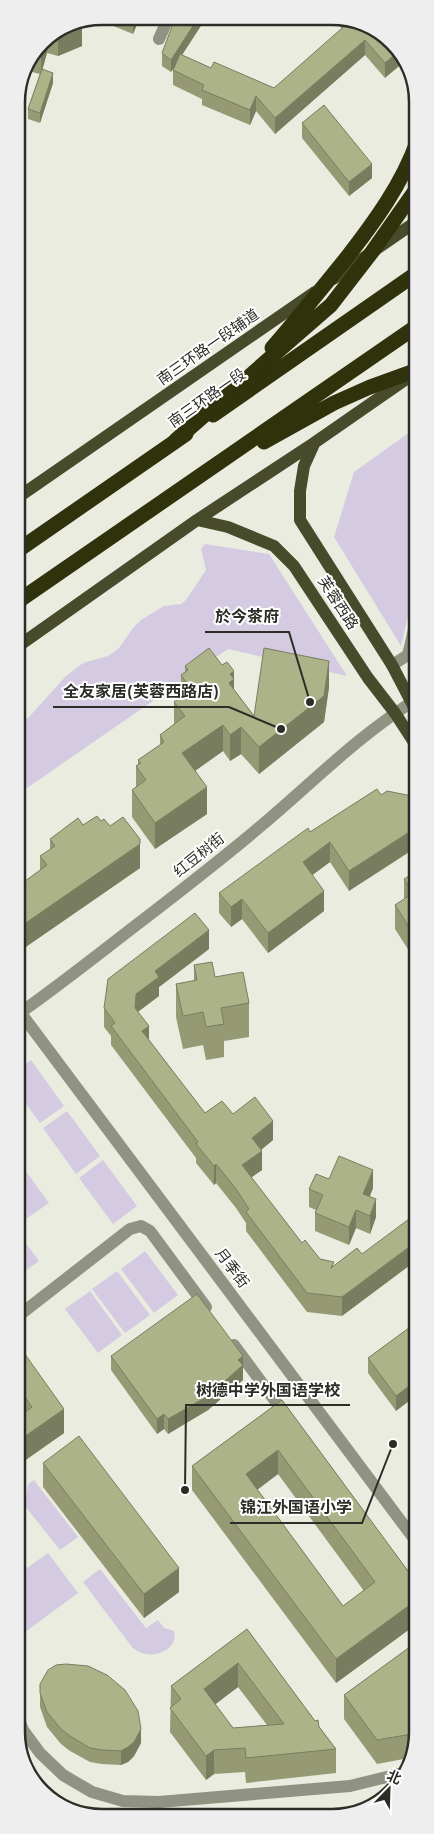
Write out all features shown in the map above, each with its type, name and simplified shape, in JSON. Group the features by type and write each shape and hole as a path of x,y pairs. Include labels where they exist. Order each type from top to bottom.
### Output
{"highway":[{"path":"240,385 318,294 375,220 409,163"},
{"path":"176,440 331,305 409,199"},
{"name":"南三环路一段","path":"25,545 409,279"},
{"path":"25,596 409,332"},
{"path":"182,488 334,403 409,373"}],"main road":[{"name":"南三环路一段辅道","path":"25,493 409,226"},
{"path":"25,641 197,520 314,443 409,376"},
{"name":"芙蓉西路","path":"314,443 304,466 300,491 300,520 409,695"},
{"name":"芙蓉西路","path":"197,520 228,527 274,546 294,566 368,678 396,713 409,735"}],"street":[{"path":"159,39 166,25"},
{"path":"392,665 408,655 409,651"},
{"name":"红豆树街","path":"25,1009 184,888 262,825 347,750 396,713 409,708"},
{"name":"月季街","path":"25,1023 409,1532"},
{"path":"25,1311 130,1229 141,1226 150,1231 213,1316"},
{"path":"224,1332 293,1425"},
{"path":"25,1733 40,1753 63,1775 92,1792 122,1801 159,1802 350,1786 396,1775"}],"shaded area":[{"path":"409,433 409,611 401,646 334,537 354,472"},
{"path":"205,544 269,554 347,676 228,649 25,789 25,719 66,676 83,663 108,656 119,648 141,620 164,606 181,604 186,600 206,570 201,549"},
{"path":"31,1060 64,1106 40,1123 25,1103 25,1064"},
{"path":"67,1111 100,1156 76,1174 43,1128"},
{"path":"103,1160 137,1206 113,1224 79,1178"},
{"path":"25,1170 49,1203 25,1220"},
{"path":"25,1242 39,1261 25,1271"},
{"path":"145,1251 178,1295 154,1313 121,1269"},
{"path":"117,1271 150,1315 125,1333 92,1289"},
{"path":"90,1291 122,1335 98,1353 65,1309"},
{"path":"34,1480 78,1537 60,1550 25,1506 28,1484"},
{"path":"48,1553 78,1593 25,1632 25,1569"},
{"path":"100,1569 146,1628 158,1620 164,1628 174,1631 175,1638 168,1649 154,1654 146,1654 132,1647 83,1582"}],"building":[{"path":"172,25 193,25 171,60 162,53"},
{"path":"345,26 371,35 394,56 385,63 365,40 275,118 256,96 250,110 202,90 204,85 173,70 180,54 211,68 214,62 274,88"},
{"path":"42,69 53,73 40,113 28,109"},
{"path":"324,105 372,164 349,182 302,123"},
{"path":"209,648 222,665 227,662 234,671 230,674 234,679 229,683 254,716 264,648 329,661 324,696 259,747 241,727 230,735 223,725 182,753 207,787 155,823 132,790 146,780 136,766 141,763 138,760 164,742 160,735 185,716 174,702 191,689 181,675 188,670 185,666"},
{"path":"377,789 381,795 387,791 409,795 409,832 349,871 330,842 303,862 324,891 268,933 242,899 231,907 219,893 308,828 310,832"},
{"path":"97,816 101,821 104,819 110,826 123,817 140,839 140,844 25,923 25,881 47,865 40,856 55,846 50,839 78,818 83,825"},
{"path":"409,876 409,887 404,879"},
{"path":"409,896 409,927 395,905"},
{"path":"195,913 209,930 155,971 159,977 136,994 135,1008 149,1026 142,1031 205,1113 222,1101 233,1114 255,1097 273,1121 252,1138 262,1151 242,1165 302,1243 305,1240 320,1259 334,1262 331,1268 357,1248 362,1254 409,1219 409,1247 342,1297 307,1293 246,1212 249,1209 236,1189 216,1164 214,1166 196,1144 198,1142 111,1026 115,1023 104,1008 108,979"},
{"path":"212,962 215,977 243,972 249,1003 221,1008 224,1024 206,1027 203,1012 183,1016 176,984 197,980 194,965"},
{"path":"339,1156 373,1170 363,1194 376,1199 370,1216 356,1210 349,1227 315,1213 323,1195 309,1189 316,1174 329,1179"},
{"path":"197,1294 243,1356 238,1360 243,1365 208,1396 168,1419 164,1414 157,1419 111,1356"},
{"path":"409,1328 409,1386 396,1396 368,1358"},
{"path":"25,1354 64,1409 25,1436 25,1412 32,1407 25,1397"},
{"path":"282,1400 409,1572 409,1606 336,1659 192,1466","holes":["278,1450 375,1582 343,1606 246,1474"]},
{"path":"79,1436 179,1568 144,1594 43,1463"},
{"path":"247,1629 315,1721 318,1720 319,1727 336,1749 246,1758 245,1748 214,1750 206,1756 170,1708 181,1699 171,1686","holes":["238,1663 284,1724 233,1728 204,1689"]},
{"path":"409,1648 409,1735 377,1740 344,1695"},
{"path":"56,1665 88,1666 107,1675 125,1690 138,1711 141,1729 134,1742 128,1747 121,1751 90,1748 61,1729 47,1712 40,1693 40,1684 48,1670"}],"place":[{"name":"於今茶府","path":"310,702"},
{"name":"全友家居(芙蓉西路店)","path":"281,729"},
{"name":"锦江外国语小学","path":"393,1444"},
{"name":"树德中学外国语学校","path":"185,1490"}]}
